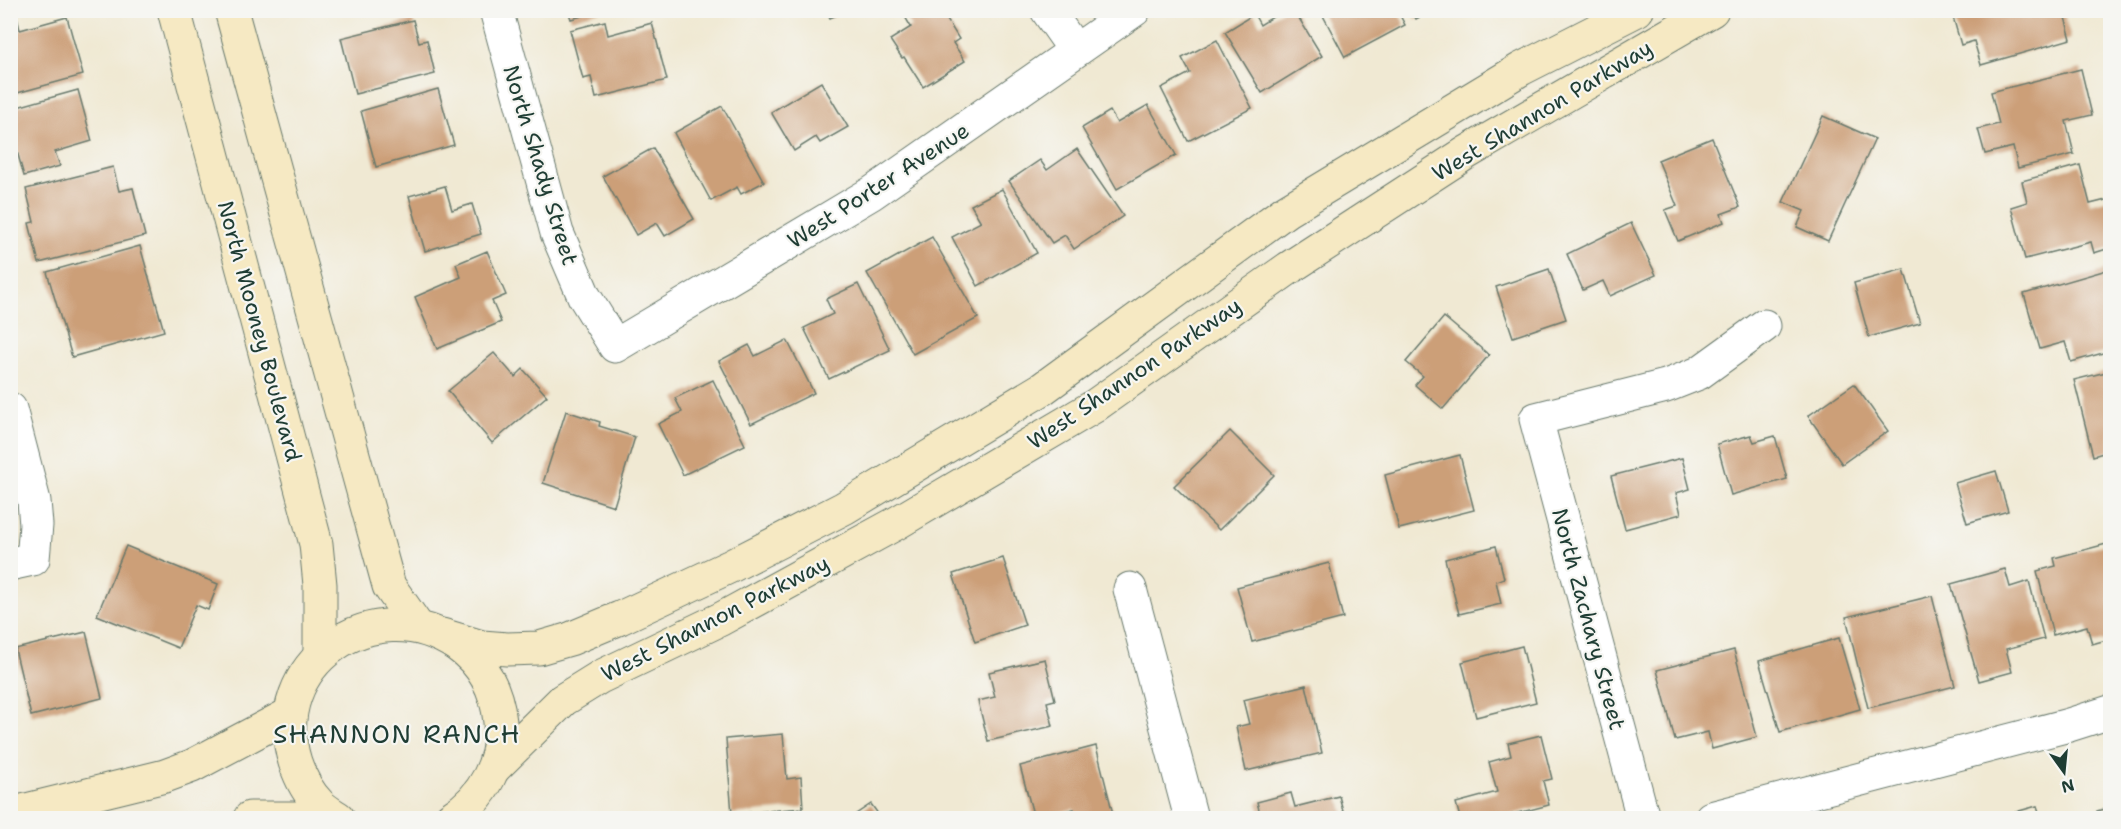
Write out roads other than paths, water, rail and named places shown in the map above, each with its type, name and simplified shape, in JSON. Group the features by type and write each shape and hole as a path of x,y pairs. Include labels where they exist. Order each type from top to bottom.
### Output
{"street":[{"name":"North Mooney Boulevard","path":"174,10 316,544 320,585 320,656"},
{"path":"231,10 389,586 430,631 468,653 487,677 499,706 501,737 495,767 482,791 460,816"},
{"name":"North Shady Street","path":"496,10 557,233 584,296 615,346"},
{"path":"1047,10 1075,50"},
{"name":"West Porter Avenue","path":"615,346 872,193 1134,10"},
{"name":"West Shannon Parkway","path":"338,819 320,805 300,778 290,747 290,714 300,682 320,656 348,636 381,625 430,631 482,647 507,650 539,648 570,639 620,618 731,566 844,508 1041,389 1286,211 1521,69 1637,10"},
{"name":"West Shannon Parkway","path":"495,767 563,700 581,688 721,619 895,524 1093,406 1289,268 1456,159 1712,10"},
{"name":"North Zachary Street","path":"1643,819 1536,419 1666,386 1699,373 1764,326"},
{"path":"10,409 34,501 36,525 22,561"},
{"path":"1131,589 1191,819"},
{"path":"1711,819 2069,726 2110,712"},
{"path":"10,814 165,776 192,766 290,714"},
{"path":"250,819 297,819"}],"district":[{"name":"SHANNON RANCH","path":"397,734"}]}
